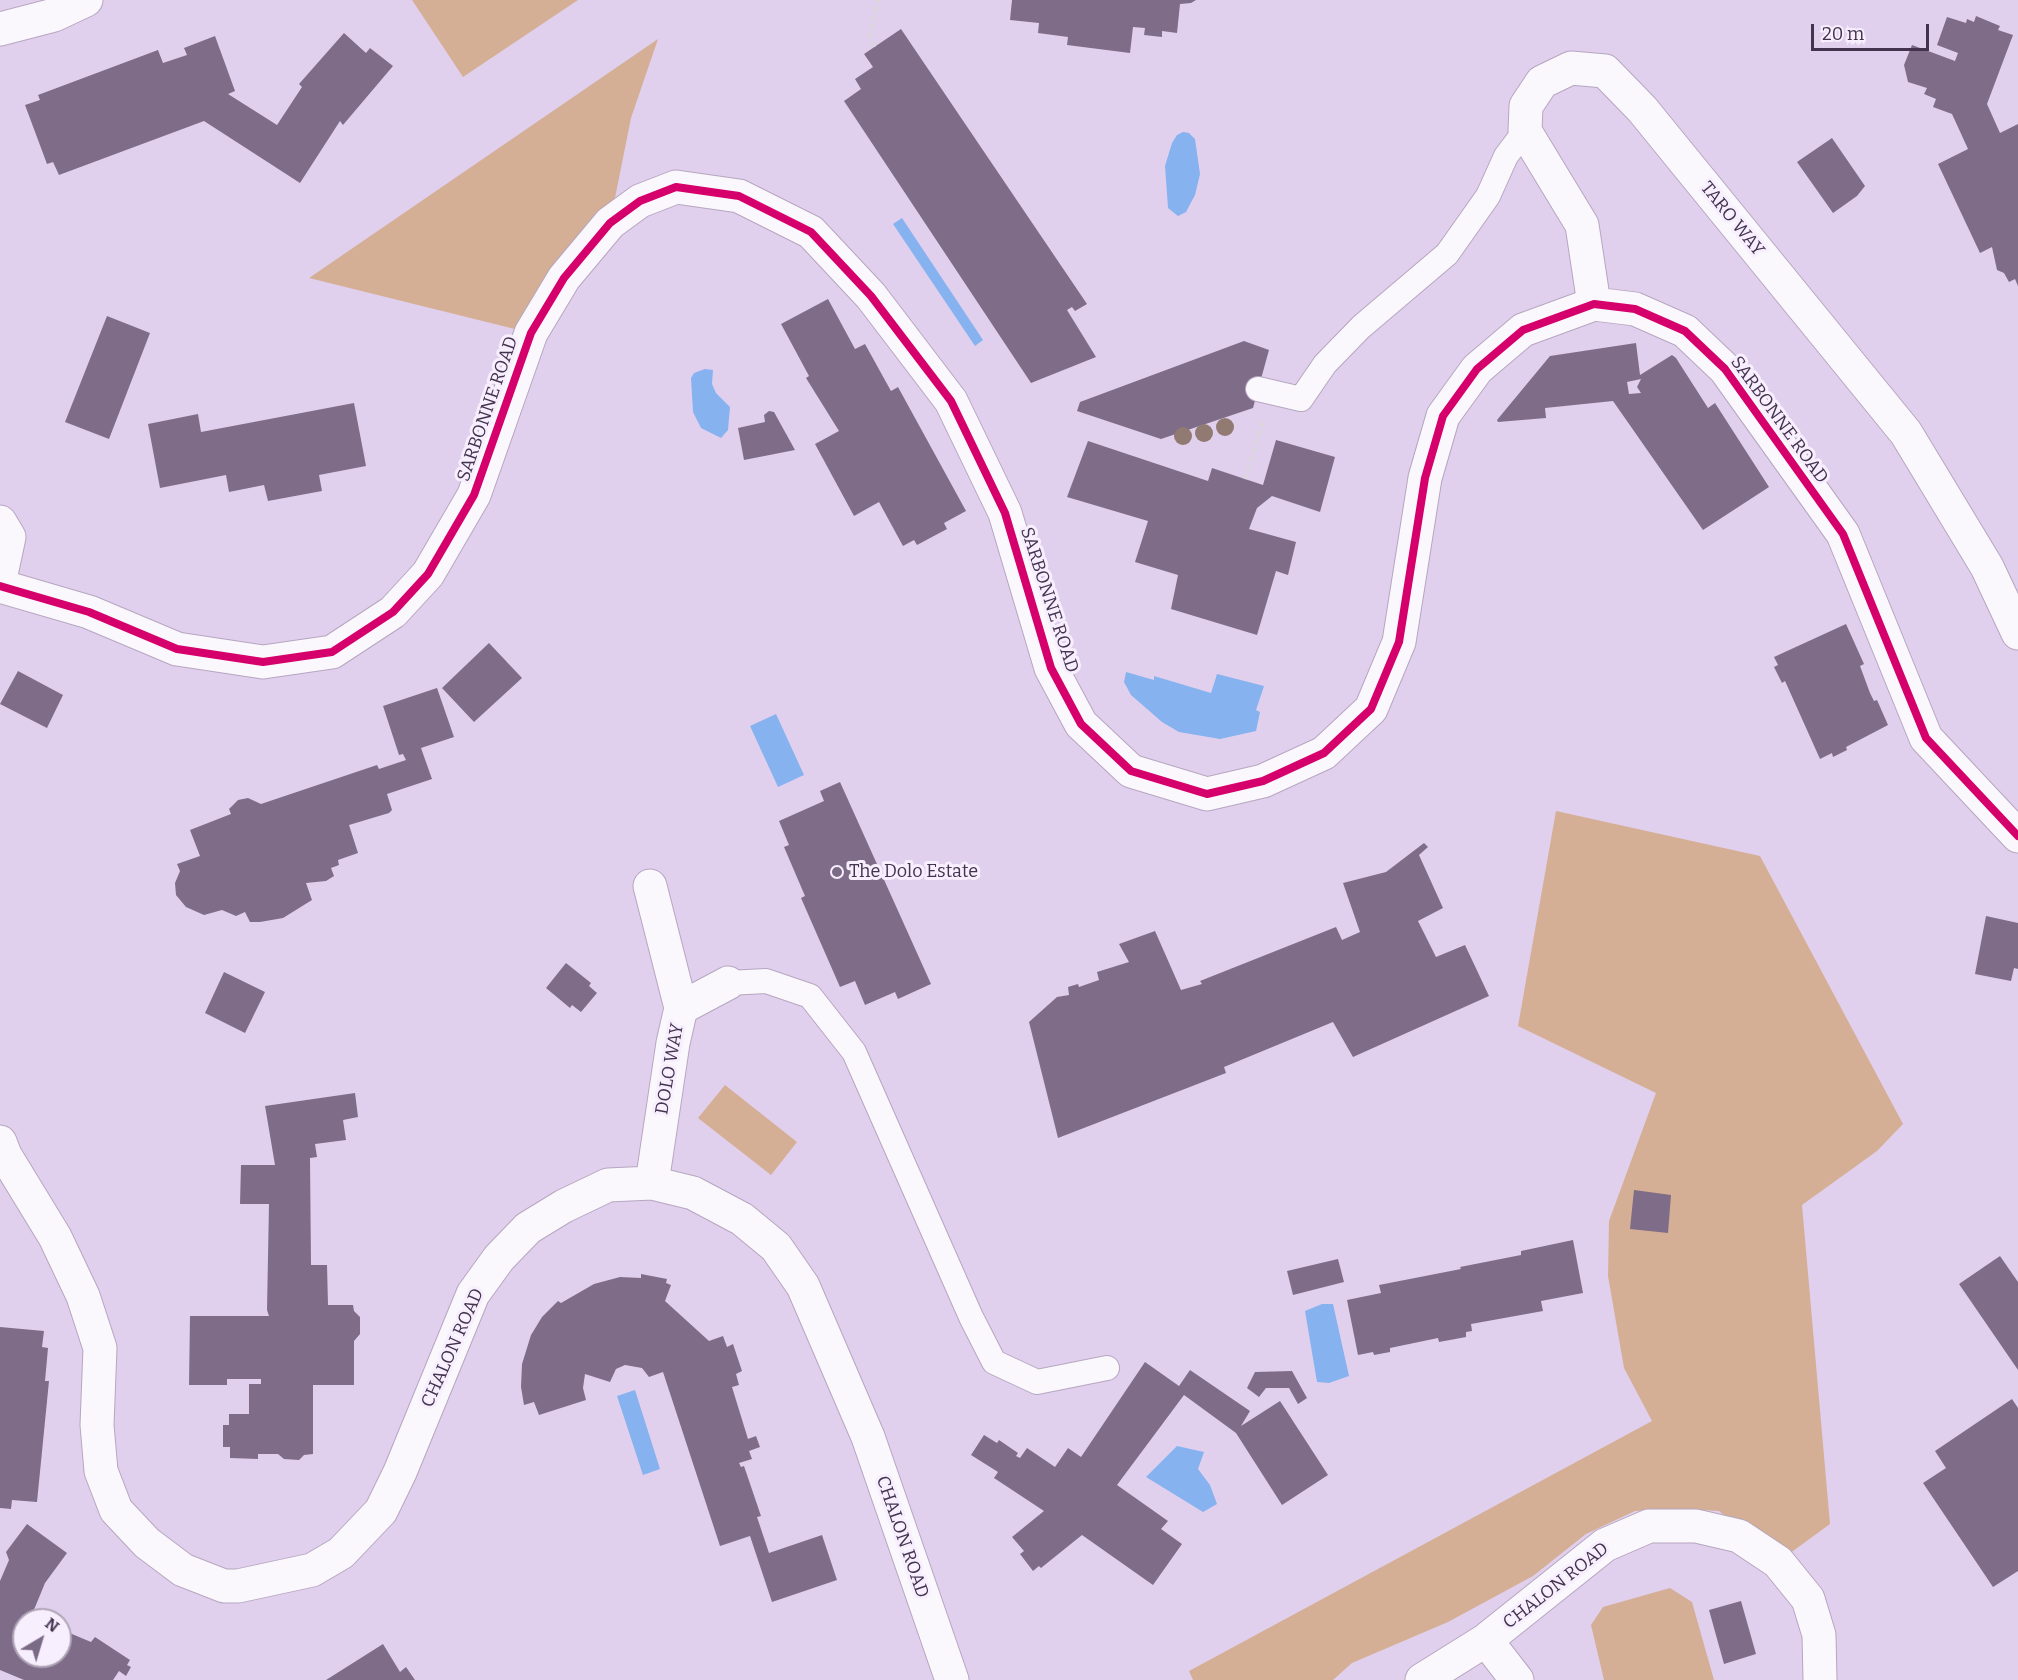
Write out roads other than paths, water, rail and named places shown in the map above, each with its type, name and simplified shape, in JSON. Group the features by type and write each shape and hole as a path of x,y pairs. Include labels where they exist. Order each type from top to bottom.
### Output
{"street":[{"path":"0,29 54,15 86,0"},
{"name":"TARO WAY","path":"1525,131 1526,106 1542,82 1571,68 1605,71 1642,109 1906,433 1986,567 2018,633"},
{"path":"1525,131 1582,225 1594,304"},
{"name":"SARBONNE ROAD","path":"0,586 89,612 177,649 263,662 332,652 393,612 428,574 474,495 531,333 564,279 610,223 640,201 676,187 739,196 811,232 871,296 951,401 1005,513 1051,668 1081,724 1131,771 1207,794 1263,781 1324,753 1371,709 1399,642 1425,478 1443,416 1477,369 1523,330 1594,304 1635,309 1685,331 1725,369 1843,534 1926,738 2018,836"},
{"path":"0,522 9,537 0,579"},
{"path":"650,886 681,1008"},
{"name":"DOLO WAY","path":"652,1183 673,1043 681,1008 728,983"},
{"name":"CHALON ROAD","path":"0,1142 5,1155 56,1237 83,1296 100,1348 97,1425 101,1471 116,1510 147,1543 183,1570 224,1586 238,1586 312,1570 341,1553 381,1512 400,1472 473,1294 499,1258 528,1228 564,1206 608,1185 652,1183 693,1193 742,1219 776,1247 803,1286 868,1437 952,1680"},
{"name":"CHALON ROAD","path":"1422,1680 1486,1640 1605,1545 1649,1526 1695,1526 1739,1536 1778,1562 1808,1599 1819,1635 1820,1680"},
{"path":"1486,1640 1517,1680"}],"lane":[{"path":"1265,391 1301,399 1324,364 1361,327 1448,254 1488,196 1506,156 1525,131"},
{"path":"728,983 766,981 810,996 854,1052 971,1317 994,1362 1037,1382 1107,1368"}],"water":[{"path":"1183,132 1189,133 1195,139 1200,174 1195,195 1186,212 1178,216 1168,208 1165,166 1172,143 1177,135"},
{"path":"902,218 983,340 975,346 893,224"},
{"path":"705,369 713,370 712,384 716,393 730,407 728,430 721,438 701,428 693,412 691,378 694,373"},
{"path":"1126,672 1154,680 1154,676 1211,693 1217,674 1264,686 1256,710 1260,712 1256,731 1220,739 1179,732 1162,722 1131,695 1124,682"},
{"path":"776,714 804,775 778,787 750,726"},
{"path":"1322,1304 1333,1304 1349,1376 1329,1383 1317,1382 1305,1311"},
{"path":"635,1390 660,1469 643,1475 617,1396"},
{"path":"1177,1446 1204,1452 1198,1469 1210,1485 1217,1504 1203,1512 1146,1477"}],"place":[{"name":"The Dolo Estate","path":"837,872"}]}
